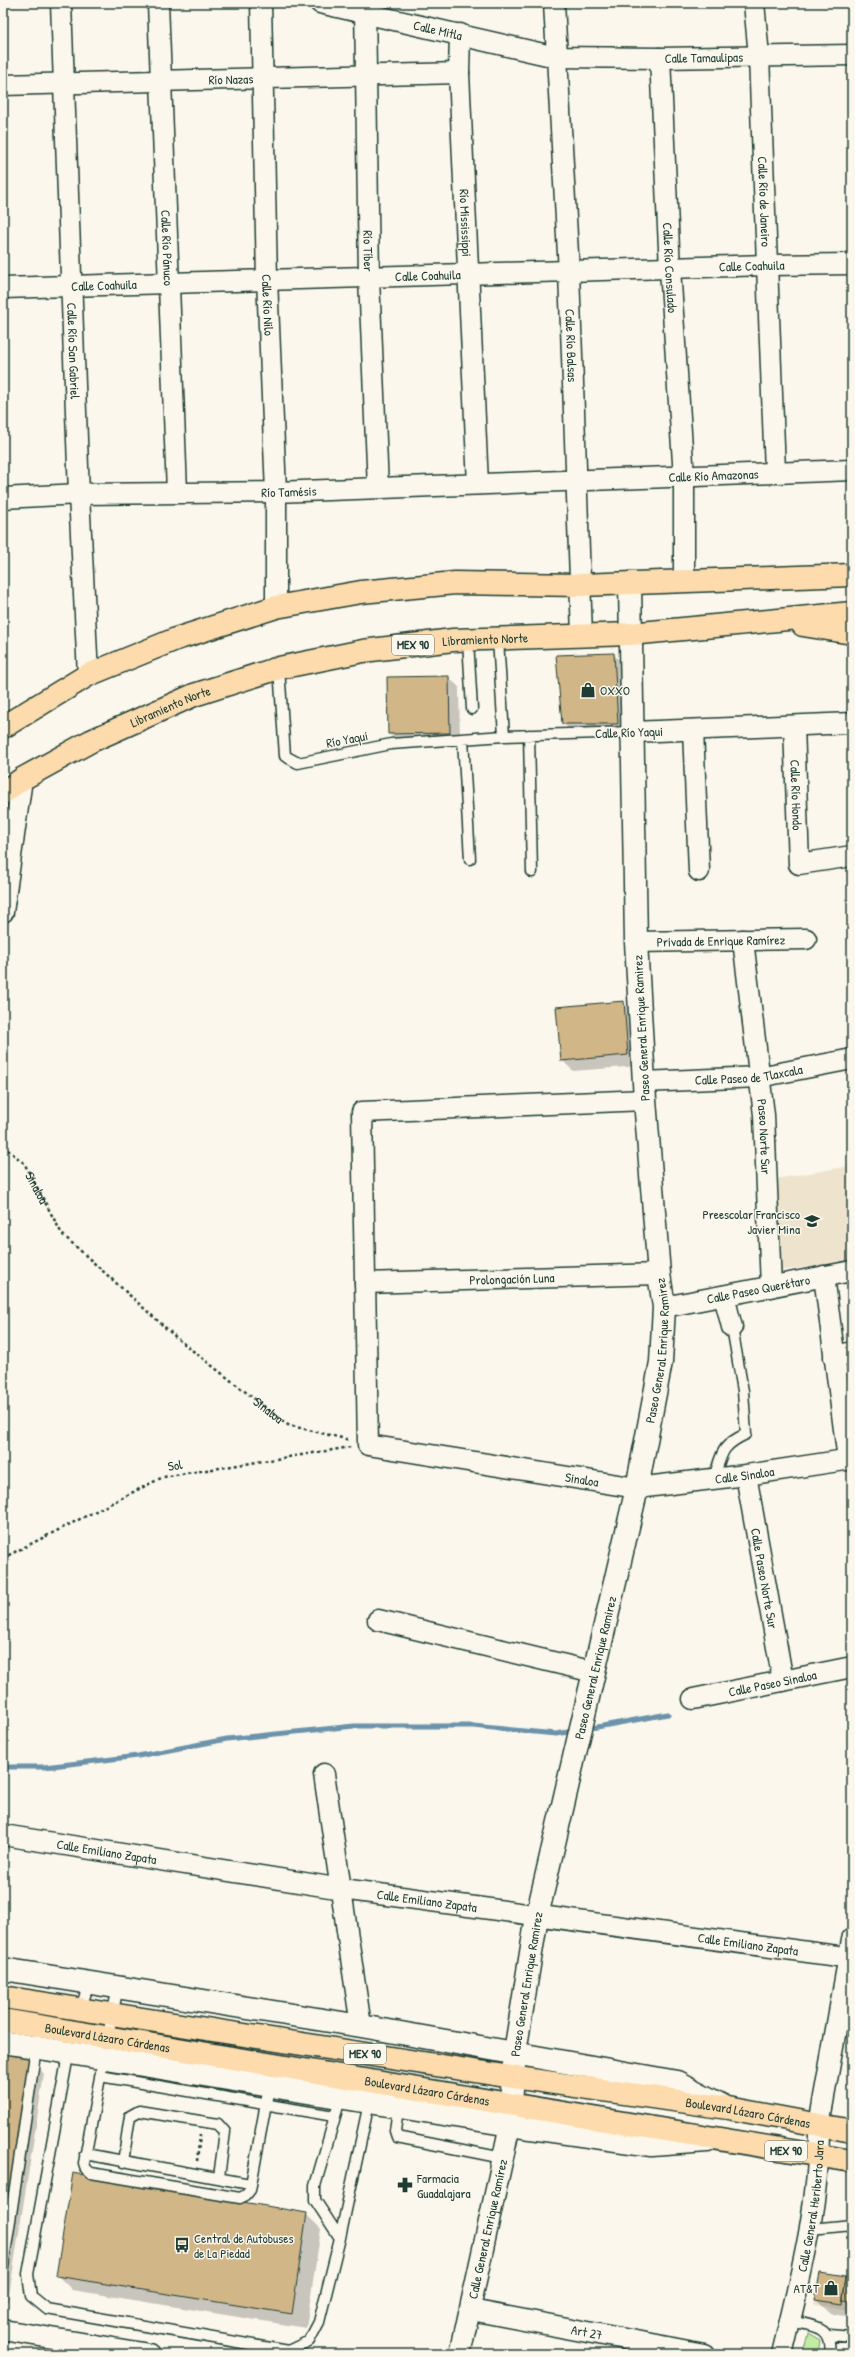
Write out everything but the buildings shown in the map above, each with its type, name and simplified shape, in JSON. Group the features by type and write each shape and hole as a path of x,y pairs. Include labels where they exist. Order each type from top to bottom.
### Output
{"main road":[{"path":"3,727 88,675 176,638 276,607 361,592 455,583 580,585 852,575"},
{"name":"Libramiento Norte","path":"3,792 22,779 91,741 194,695 279,668 364,651 468,640 630,634 852,613"},
{"path":"776,621 852,633"},
{"name":"Boulevard Lázaro Cárdenas","path":"3,1997 512,2078 728,2108 852,2131"},
{"name":"Boulevard Lázaro Cárdenas","path":"3,2020 511,2103 719,2140 852,2161"}],"street":[{"name":"Calle Río San Gabriel","path":"61,3 79,494 88,675"},
{"name":"Calle Río Pánuco","path":"158,3 177,492"},
{"name":"Calle Río Nilo","path":"260,3 264,77 267,279 276,492 276,607"},
{"name":"Calle Mitla","path":"320,3 365,8 460,34 556,57"},
{"name":"Calle Río Balsas","path":"554,3 569,272 575,480 582,635"},
{"name":"Calle Río de Janeiro","path":"754,3 759,56 775,472"},
{"name":"Río Tíber","path":"365,8 368,278 378,488"},
{"name":"Río Mississippi","path":"460,34 459,73 467,275 478,484"},
{"name":"Calle Tamaulipas","path":"556,57 660,58 852,55"},
{"name":"Calle Río Consulado","path":"660,58 670,269 684,477 684,581"},
{"name":"Río Nazas","path":"3,85 161,79 459,73"},
{"name":"Calle Coahuila","path":"3,288 267,279 368,278 767,265 852,264"},
{"name":"Calle Río Amazonas","path":"575,480 852,470"},
{"name":"Río Tamésis","path":"3,498 79,494 276,492 575,480"},
{"name":"Paseo General Enrique Ramirez","path":"511,2103 515,2052 537,1916 579,1736 586,1713 594,1672 637,1488 661,1362 664,1307 659,1274 644,1091 636,942 630,583"},
{"name":"Calle Río Yaqui","path":"632,732 852,723"},
{"name":"Calle Río Hondo","path":"794,726 799,864 852,856"},
{"path":"693,730 699,871"},
{"path":"3,912 22,779"},
{"name":"Privada de Enrique Ramírez","path":"636,942 806,939"},
{"name":"Paseo Norte Sur","path":"743,940 764,1115 771,1287"},
{"name":"Calle Paseo de Tlaxcala","path":"365,1283 362,1112 644,1091 719,1079 759,1078 852,1059"},
{"name":"Calle Paseo Querétaro","path":"664,1307 852,1271"},
{"name":"Prolongación Luna","path":"365,1283 659,1274"},
{"path":"824,1276 843,1354 850,1459"},
{"path":"365,1283 368,1445"},
{"path":"724,1296 732,1326"},
{"name":"Sinaloa","path":"368,1445 637,1488"},
{"name":"Calle Sinaloa","path":"637,1488 746,1475 850,1459"},
{"name":"Calle Paseo Norte Sur","path":"746,1475 783,1681"},
{"path":"378,1620 594,1672"},
{"name":"Calle Paseo Sinaloa","path":"693,1698 852,1668"},
{"path":"324,1774 361,2026"},
{"name":"Calle Emiliano Zapata","path":"3,1835 342,1889 537,1916 851,1951"},
{"name":"Calle General Heriberto Jara","path":"782,2354 811,2229 819,2156 819,2125 851,1951"},
{"path":"3,1969 361,2026 515,2052 677,2082 728,2108"},
{"path":"3,2042 69,2053 102,2067 337,2107 369,2103 652,2145 719,2140"},
{"name":"Calle General Enrique Ramírez","path":"460,2354 471,2310 510,2125 511,2103"},
{"name":"Art 27","path":"471,2310 704,2354"},
{"path":"3,2330 101,2350 149,2354"}],"lane":[{"path":"498,639 504,736"},
{"path":"468,640 472,709"},
{"name":"Río Yaqui","path":"279,668 285,756 298,762 391,744 504,736"},
{"name":"Calle Río Yaqui","path":"504,736 632,732"},
{"path":"529,735 532,872"},
{"path":"463,739 470,859"},
{"path":"714,1478 724,1448 729,1442 746,1434 743,1391 732,1326"},
{"path":"89,1982 69,2053 28,2274 31,2296 47,2309 288,2351 309,2341 319,2322 340,2238 369,2103"},
{"path":"118,1987 85,2154 86,2169 91,2173 240,2198 246,2196 250,2184 267,2096"},
{"path":"3,2267 36,2048"},
{"path":"337,2107 315,2186 315,2200 340,2238"},
{"path":"398,2108 395,2131 397,2137 503,2158"},
{"path":"123,2162 130,2116 139,2111 218,2124 225,2132 219,2177"},
{"path":"85,2154 123,2162 219,2177 250,2184"},
{"path":"811,2229 852,2225"},
{"path":"790,2321 816,2327 829,2335 852,2337"},
{"path":"829,2335 831,2344 829,2354"}],"path":[{"name":"Sinaloa","path":"3,1146 24,1164 62,1234 179,1340 288,1425 368,1445"},
{"name":"Sol","path":"3,1558 163,1477 368,1445"},
{"path":"195,2174 202,2122"}],"shaded area":[{"name":"Preescolar Francisco Javier Mina","path":"852,1122 852,1262 777,1271 769,1180 850,1166"},
{"name":"AT&T","path":"820,2273 852,2278 852,2310 814,2305"}],"green space":[{"path":"808,2333 820,2340 818,2354 803,2354"}],"waterway":[{"path":"586,1729 668,1714"},
{"path":"3,1767 44,1767 138,1756 227,1739 354,1726 473,1726 556,1734 574,1731"}],"place":[{"name":"OXXO","path":"588,690"},
{"name":"Preescolar Francisco Javier Mina","path":"812,1221"},
{"name":"Farmacia Guadalajara","path":"405,2185"},
{"name":"Central de Autobuses de La Piedad","path":"182,2245"},
{"name":"AT&T","path":"831,2288"}]}
